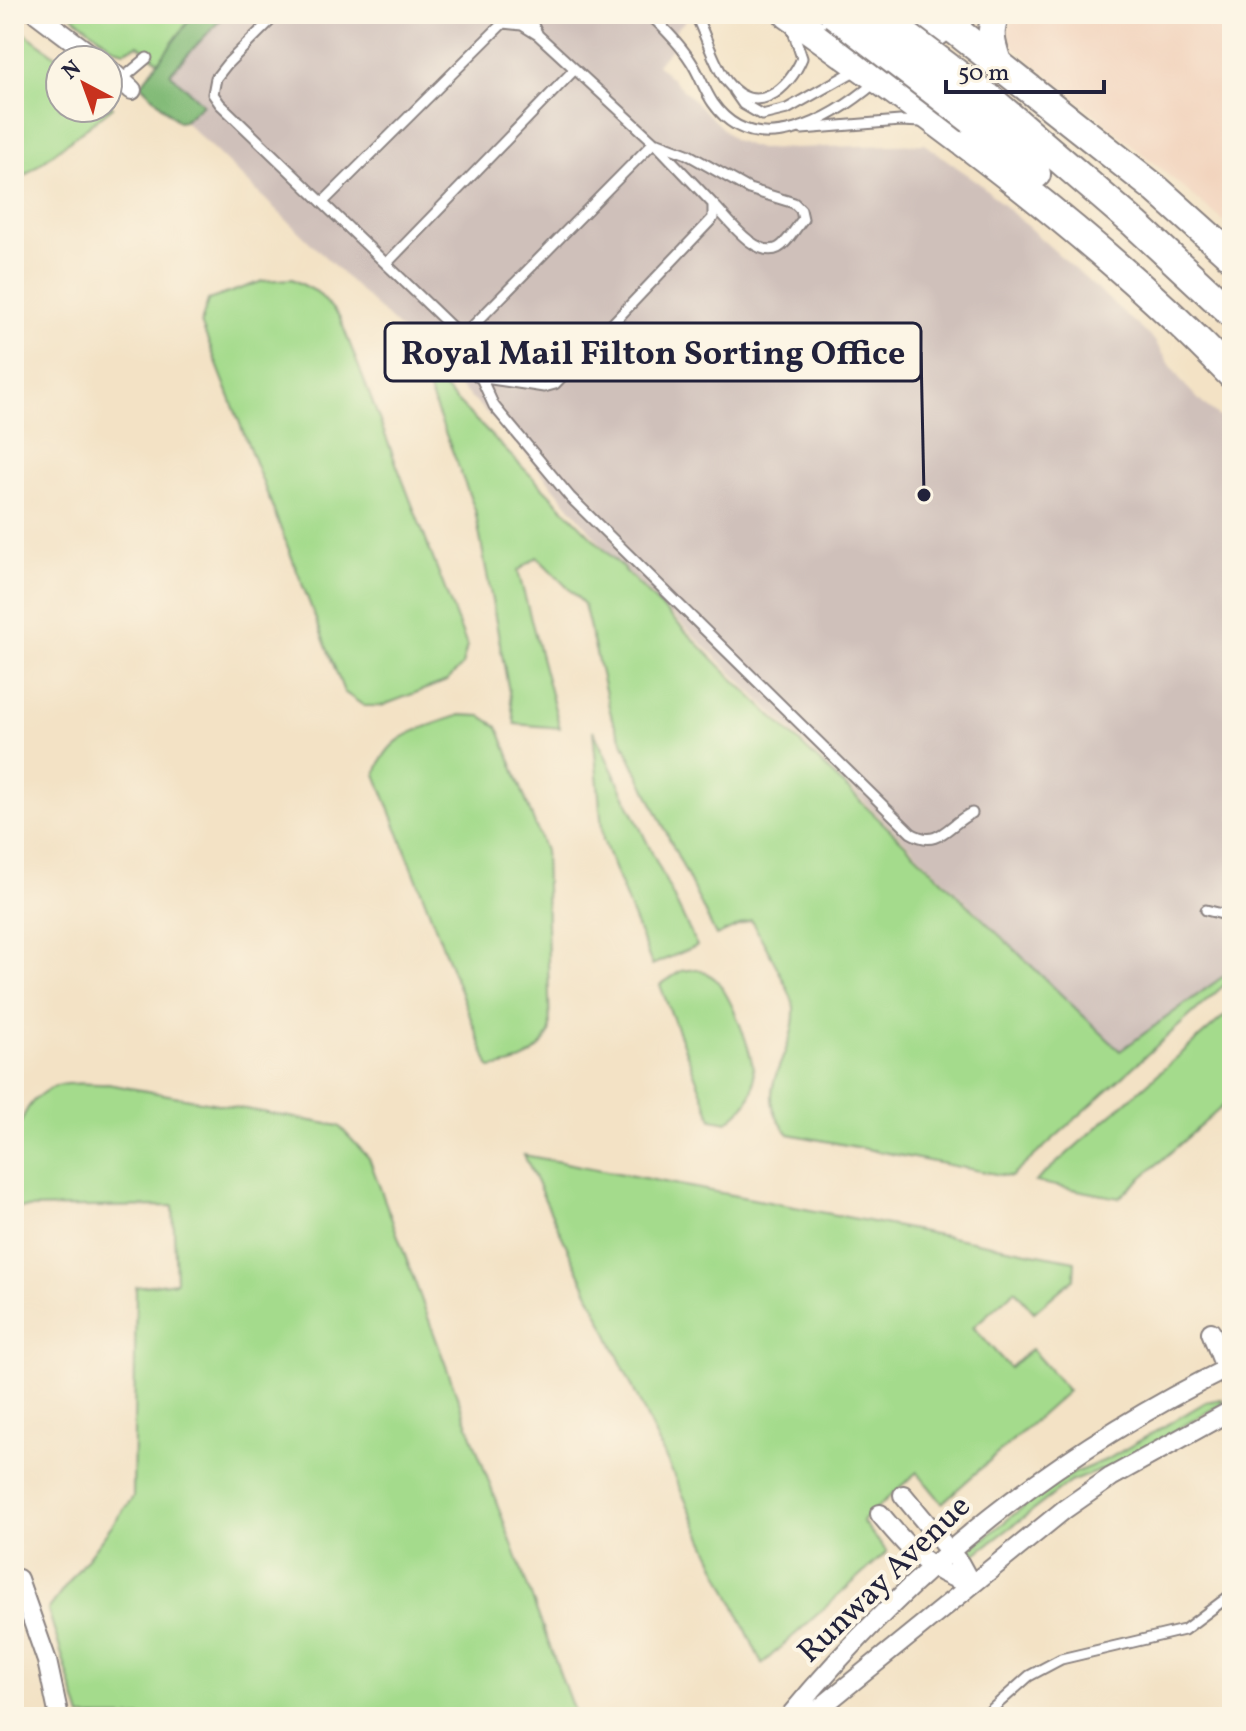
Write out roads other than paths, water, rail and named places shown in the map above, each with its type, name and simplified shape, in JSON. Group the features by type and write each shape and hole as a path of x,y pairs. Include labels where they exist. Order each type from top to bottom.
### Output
{"main road":[{"path":"786,14 836,48 865,49 881,36 889,23 909,35 999,65 1156,189 1232,257"},
{"path":"834,14 1115,244 1232,352"},
{"path":"877,14 969,122 1232,375"},
{"path":"997,14 992,24 991,43 999,65"},
{"path":"836,48 909,35"},
{"path":"909,35 969,122"},
{"path":"1022,84 988,79 964,93 954,114 1135,224 1232,314"}],"street":[{"path":"37,14 77,44"},
{"name":"Runway Avenue","path":"789,1717 823,1676 930,1566 1016,1495 1087,1445 1230,1368"},
{"name":"Runway Avenue","path":"809,1717 1065,1509 1111,1477 1232,1410"},
{"path":"903,1495 949,1550 971,1584"},
{"path":"880,1514 907,1549 930,1566 971,1584"},
{"path":"16,1579 47,1661 59,1717"}],"lane":[{"path":"277,14 227,64 216,78 213,94 462,337 494,406 570,497 911,833 921,839 934,840 972,813"},
{"path":"534,14 532,23 538,35"},
{"path":"649,14 690,60 714,104 737,127 762,135 900,121 969,122"},
{"path":"695,14 729,85 743,104 762,115 787,109 909,35"},
{"path":"729,85 751,99 769,97 793,80 802,58 786,14"},
{"path":"323,202 503,23 522,25 538,35 654,142 755,244 768,250 780,247 803,219 801,210 794,203 749,189 687,154 654,142"},
{"path":"797,130 855,99 909,35"},
{"path":"124,76 147,58"},
{"path":"386,264 575,69"},
{"path":"462,337 654,142"},
{"path":"478,377 544,387 555,384 699,235 713,218 713,204"},
{"path":"1206,910 1222,914 1232,910"},
{"path":"983,1717 1029,1676 1061,1659 1184,1630 1232,1594"}],"place":[{"name":"Royal Mail Filton Sorting Office","path":"924,495"}]}
